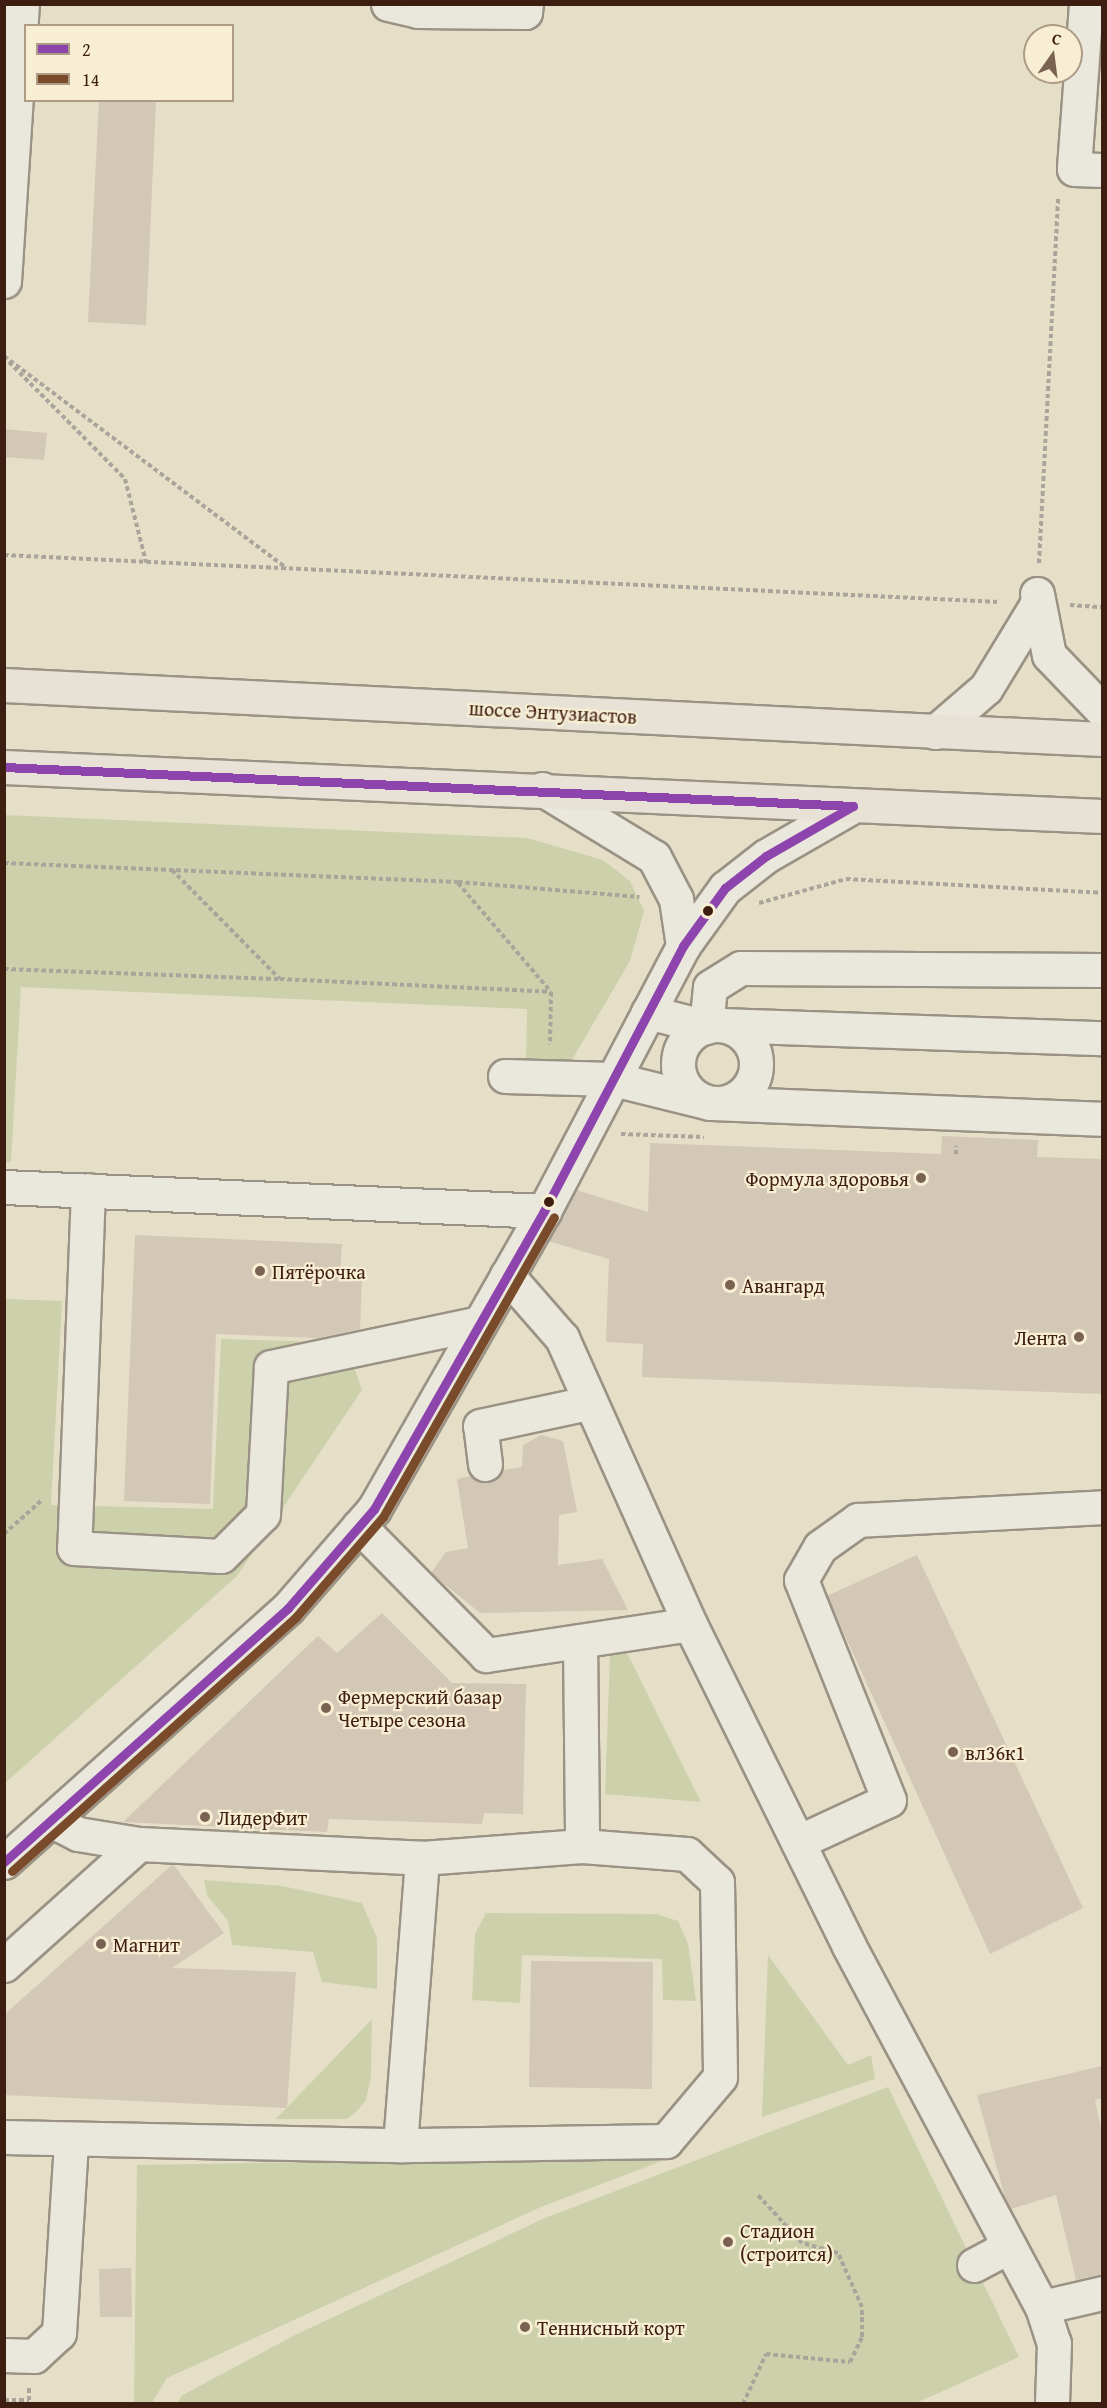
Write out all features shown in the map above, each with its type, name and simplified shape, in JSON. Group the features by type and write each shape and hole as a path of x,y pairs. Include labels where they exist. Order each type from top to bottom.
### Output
{"highway":[{"name":"шоссе Энтузиастов","path":"4,685 1102,739"},
{"path":"4,767 540,788 853,806 1102,816"}],"street":[{"path":"4,281 22,4"},
{"path":"388,4 418,11 513,12 525,12 526,4"},
{"path":"1086,4 1074,169 1102,170"},
{"path":"1037,593 1049,655 1102,710"},
{"path":"934,732 986,687 1037,593"},
{"path":"540,788 654,857 676,899 683,946"},
{"path":"4,1862 288,1608 359,1526 544,1211 683,946 725,888 766,856 853,806"},
{"path":"713,1026 710,987 741,968 1102,970"},
{"path":"648,1012 713,1026 748,1039 756,1068 742,1094 710,1103 687,1089 678,1061 687,1040 713,1026 1102,1038"},
{"path":"506,1076 613,1079 710,1103 1102,1119"},
{"path":"4,1186 544,1211"},
{"path":"88,1190 74,1548 221,1556 264,1514 271,1367 479,1323"},
{"path":"507,1275 562,1338 588,1403 690,1624 798,1842 1042,2307 1054,2343 1052,2403"},
{"path":"485,1464 480,1426 588,1403"},
{"path":"798,1842 889,1800 801,1580 820,1547 858,1520 1102,1507"},
{"path":"359,1526 486,1655 690,1624"},
{"path":"580,1641 582,1846"},
{"path":"4,2137 70,2141 400,2145 666,2141 720,2077 717,1882 687,1854 582,1846 422,1858 139,1844 78,1834 51,1820"},
{"path":"4,1965 139,1844"},
{"path":"400,2145 422,1858"},
{"path":"4,2355 34,2356 59,2333 70,2141"},
{"path":"974,2265 1009,2246"},
{"path":"1042,2307 1102,2293"}],"path":[{"path":"1037,593 1058,191"},
{"path":"4,357 287,568"},
{"path":"4,357 125,479 146,562"},
{"path":"4,555 287,568 1037,593 1102,606"},
{"path":"4,863 458,882 652,898"},
{"path":"172,870 280,979"},
{"path":"750,903 769,903 846,879 1102,893"},
{"path":"458,882 551,992 549,1079"},
{"path":"4,969 551,992"},
{"path":"609,1134 716,1137"},
{"path":"956,1145 956,1154"},
{"path":"743,2403 766,2354 850,2362 862,2337 862,2307 838,2253 802,2243 758,2194"}],"green space":[{"path":"5,815 527,838 603,860 630,881 644,911 630,961 566,1070 526,1069 527,1009 21,987 11,1162 5,1162"},
{"path":"5,1299 62,1301 51,1505 213,1509 221,1339 357,1343 352,1361 362,1390 237,1576 5,1783"},
{"path":"625,1649 701,1802 605,1794 610,1655"},
{"path":"204,1880 282,1886 362,1903 377,1938 377,1989 322,1982 313,1952 232,1945 228,1921 207,1895"},
{"path":"486,1913 656,1914 678,1921 688,1944 696,2001 663,2000 662,1959 522,1955 520,2003 472,2000 475,1934"},
{"path":"768,1955 848,2065 871,2055 875,2079 762,2117"},
{"path":"372,2019 371,2076 366,2100 356,2112 347,2119 276,2119"},
{"name":"Стадион (строится)","path":"888,2087 1019,2357 916,2403 177,2404 181,2396 295,2335 545,2218"},
{"path":"675,2156 541,2207 167,2378 152,2403 134,2404 137,2165"}],"building":[{"path":"99,102 156,102 146,325 88,322"},
{"path":"4,429 47,433 44,460 4,457"},
{"path":"942,1136 1038,1140 1037,1157 1102,1159 1102,1394 642,1377 643,1344 606,1342 609,1259 548,1241 576,1190 648,1212 650,1143 941,1154"},
{"path":"135,1235 342,1244 340,1276 362,1277 360,1329 317,1338 216,1334 210,1504 124,1501"},
{"path":"541,1435 563,1441 577,1512 559,1515 558,1565 602,1559 628,1610 480,1613 431,1573 446,1552 468,1548 457,1479 471,1476 488,1482 503,1470 522,1467 523,1445"},
{"name":"вл36к1","path":"917,1555 1083,1908 990,1954 827,1596"},
{"path":"382,1613 452,1683 526,1684 523,1814 484,1813 482,1824 329,1819 327,1832 123,1822 318,1636 337,1653"},
{"path":"173,1864 224,1933 172,1968 296,1972 287,2108 4,2095 4,2015"},
{"path":"531,1961 653,1962 652,2089 529,2087"},
{"path":"1102,2066 1102,2098 1095,2100 1102,2132 1102,2274 1076,2280 1056,2195 1011,2209 1005,2198 977,2095"},
{"path":"131,2268 132,2317 100,2317 99,2269"}],"transit line":[{"name":"2","path":"4,767 853,806"},
{"name":"2","path":"4,1862 288,1608 374,1509 544,1211 683,946 725,888 766,856 853,806"},
{"name":"14","path":"12,1871 296,1617 383,1517 554,1217"}],"place":[{"name":"Формула здоровья","path":"921,1178"},
{"name":"Пятёрочка","path":"260,1271"},
{"name":"Авангард","path":"730,1285"},
{"name":"Лента","path":"1079,1337"},
{"name":"Фермерский базар Четыре сезона","path":"326,1708"},
{"name":"вл36к1","path":"953,1752"},
{"name":"ЛидерФит","path":"205,1817"},
{"name":"Магнит","path":"101,1944"},
{"name":"Стадион (строится)","path":"728,2242"},
{"name":"Теннисный корт","path":"525,2327"}]}
